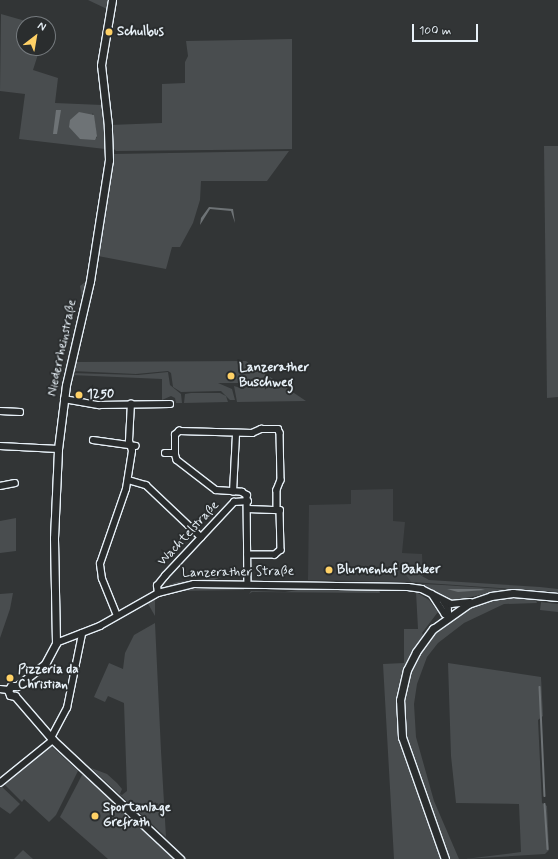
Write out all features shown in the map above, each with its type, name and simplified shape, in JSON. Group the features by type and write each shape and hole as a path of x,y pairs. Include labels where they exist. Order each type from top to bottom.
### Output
{"main road":[{"name":"Niederrheinstraße","path":"4,690 11,686 17,686 45,664 56,643 54,546 58,449 64,399 90,281 109,160 108,126 101,65 112,0"},
{"path":"445,859 406,752 400,729 399,706 404,679 411,660 426,637 449,616 480,599 513,593 558,597"},
{"path":"15,696 19,692 17,686"},
{"path":"4,690 10,695 15,696 52,739 180,859"}],"street":[{"path":"64,399 99,404 170,404"},
{"path":"117,616 102,579 100,564 128,480 133,445 131,404"},
{"path":"0,411 20,412"},
{"path":"165,453 175,453 175,436 178,432 212,431 236,434 254,433 261,429 279,430 281,480 276,490 277,508 281,512 280,552 275,555 248,555"},
{"path":"233,492 236,434"},
{"path":"93,440 133,445"},
{"path":"0,446 58,449"},
{"name":"Wachtelstraße","path":"158,592 158,585 234,502 248,501 246,493 220,492 212,488 177,460 175,453"},
{"path":"128,480 146,485 201,537"},
{"path":"0,486 15,483"},
{"path":"248,501 248,584"},
{"path":"248,509 277,508"},
{"name":"Lanzerather Straße","path":"56,643 82,634 158,592 194,584 408,586 455,604 480,599"},
{"path":"432,594 445,614 449,616"},
{"path":"442,599 448,608 449,616"},
{"path":"0,782 52,739 67,708 82,634"}],"shaded area":[{"path":"88,0 108,0 107,9"},
{"path":"1,14 16,18 16,56 37,56 33,70 58,78 55,103 102,105 106,128 105,149 19,139 25,94 0,91","holes":["93,113 97,138 80,139"]},
{"path":"292,39 292,149 116,151 113,148 110,125 162,123 162,84 185,83 185,62 188,56 186,41"},
{"path":"56,110 61,110 57,134 53,134"},
{"path":"79,112 94,115 97,136 95,140 80,139 69,127 70,120"},
{"path":"544,146 558,146 558,397 547,398"},
{"path":"289,151 267,181 201,181 200,200 193,223 180,247 172,247 166,269 98,256 113,154"},
{"path":"209,207 233,209 235,223 231,211 210,209 200,225 201,218"},
{"path":"97,259 76,362 246,361 306,401 237,402 234,386 244,389 246,383 218,383 232,389 235,400 230,400 221,391 181,392 173,387 171,373 168,371 136,374 72,371"},
{"path":"87,283 68,369 65,369 82,298 80,286"},
{"path":"168,372 170,385 181,394 182,403 176,403 175,398 171,396 162,400 162,379 71,375 71,373 138,375"},
{"path":"220,393 226,396 228,402 184,403 185,394"},
{"path":"393,489 393,521 405,522 402,553 422,554 423,576 407,575 411,582 308,580 309,505 351,504 351,490"},
{"path":"16,518 16,551 0,553 0,521"},
{"path":"406,575 420,575 429,580 558,589 558,592 411,582"},
{"path":"221,577 212,581 183,583 161,588 177,582"},
{"path":"422,584 518,590 494,592 452,601"},
{"path":"213,586 244,588 244,590 175,591 184,587"},
{"path":"304,589 379,590 380,593 252,592 249,594 251,591 285,592"},
{"path":"447,589 481,589 485,590 458,592"},
{"path":"416,592 429,600 438,612 422,633 423,635 411,653 402,674 398,694 398,728 441,859 394,859 383,664 404,663 404,629 418,629"},
{"path":"13,593 10,609 0,638 0,594"},
{"path":"513,597 535,598 537,603 504,604 464,623 438,643 427,657 417,684 414,704 416,737 434,801 459,859 450,859 405,739 402,705 408,675 428,642 447,623 482,602"},
{"path":"155,598 155,616 147,602"},
{"path":"541,602 558,604 558,612 540,610"},
{"path":"155,623 166,837 91,768 107,774 122,789 120,794 122,795 127,791 124,703 108,696 105,702 94,697 109,663 123,669 125,653 134,635"},
{"path":"448,663 541,677 543,716 538,720 542,803 547,806 549,850 545,854 465,859 521,852 519,804 456,803 451,756"},
{"path":"50,745 78,771 56,815 49,822 24,799 22,802 2,782"},
{"name":"Sportanlage Grefrath","path":"86,774 177,859 108,859 60,817 82,775"},
{"path":"0,785 20,804 10,814 0,807"},
{"path":"132,807 187,859 184,859"},
{"path":"23,850 33,859 14,859"}],"waterway":[{"path":"540,687 545,796"},
{"path":"545,804 548,849"}],"place":[{"name":"Schulbus","path":"109,32"},
{"name":"Lanzerather Buschweg","path":"231,376"},
{"name":"1250","path":"79,395"},
{"name":"Blumenhof Bakker","path":"329,570"},
{"name":"Pizzeria da Christian","path":"10,678"},
{"name":"Sportanlage Grefrath","path":"95,816"}]}
